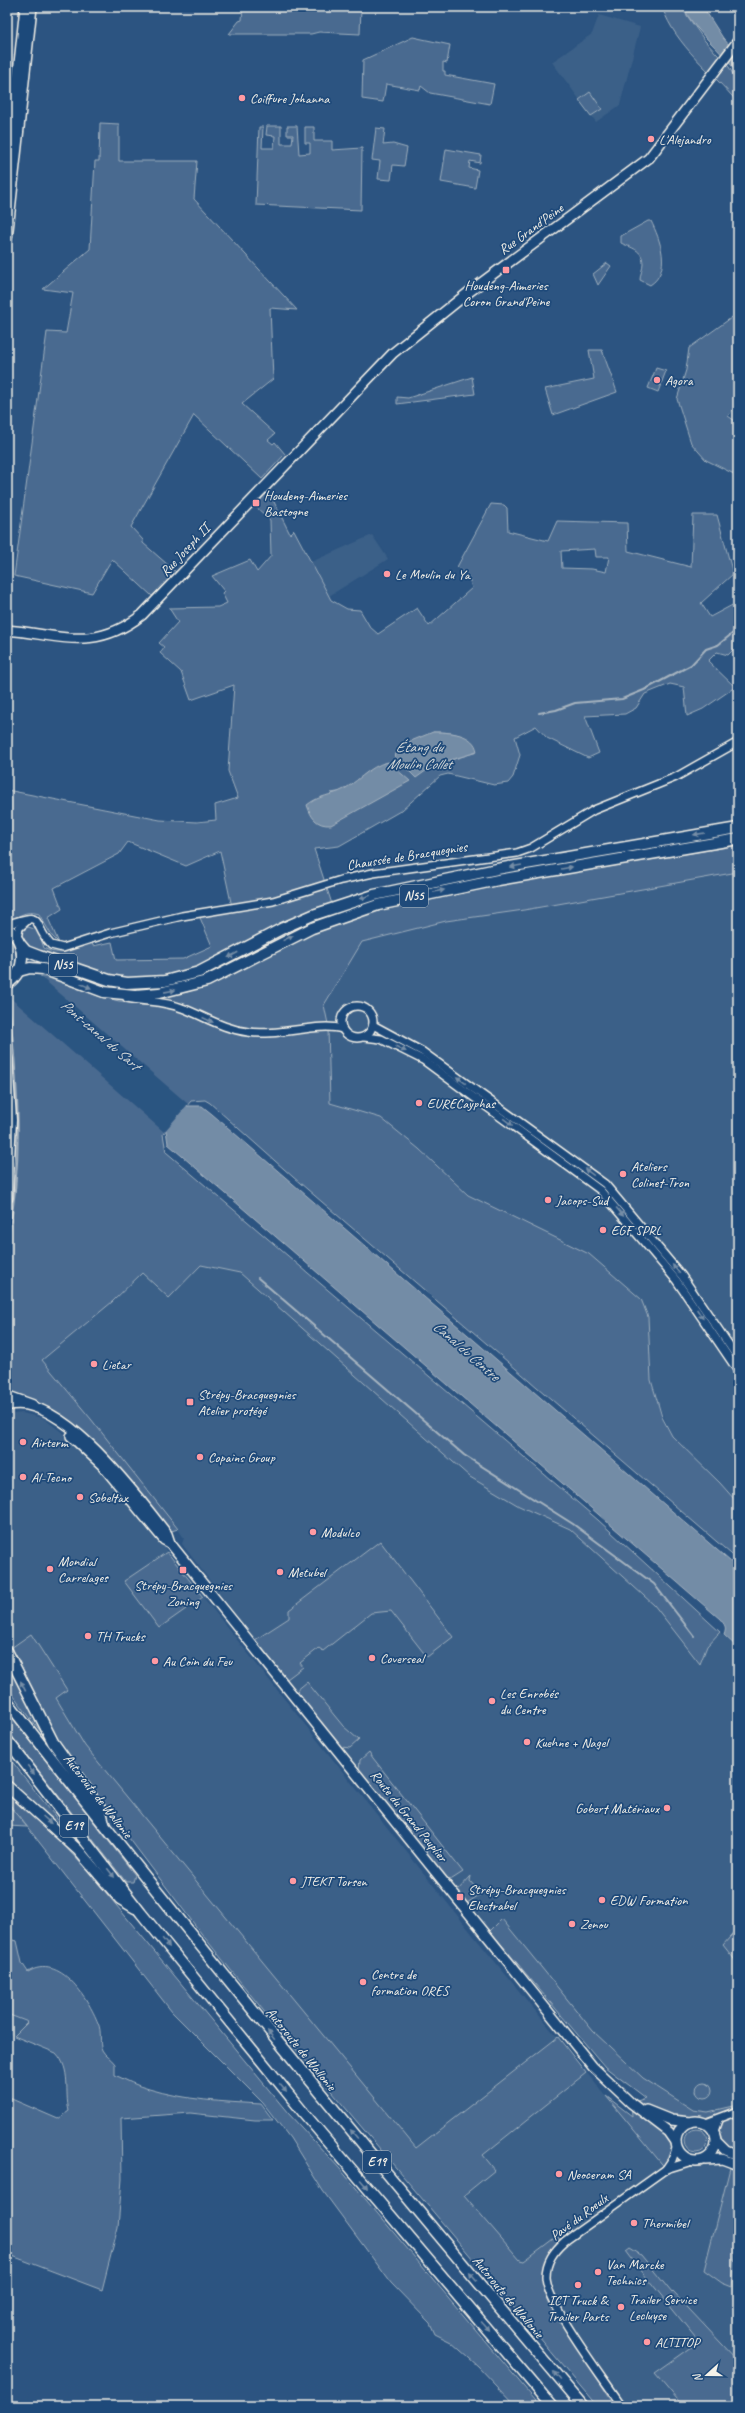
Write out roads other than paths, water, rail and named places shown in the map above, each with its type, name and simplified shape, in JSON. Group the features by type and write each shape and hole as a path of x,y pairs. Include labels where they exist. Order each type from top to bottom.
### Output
{"highway":[{"name":"N55","path":"18,941 26,951 103,979 127,983 165,981 199,972 283,928 313,915 374,895 504,868 738,828"},
{"name":"N55","path":"19,971 30,968 43,970 104,992 152,994 192,986 207,981 312,928 345,915 406,898 738,839"},
{"path":"7,928 18,941 22,961 19,971 7,984"},
{"path":"7,1059 11,1120 7,1198"},
{"path":"7,1396 32,1405"},
{"path":"7,1651 53,1742 100,1808 105,1828"},
{"name":"Autoroute de Wallonie","path":"7,1701 105,1828 286,2054 582,2406"},
{"name":"E19","path":"7,1740 142,1913 303,2112 552,2406"},
{"path":"7,1786 78,1850 120,1899 142,1913"}],"main road":[{"path":"7,176 25,7"},
{"path":"7,239 32,7"},
{"name":"Rue Grand'Peine","path":"345,401 393,353 421,329 643,164 662,143 738,41"},
{"name":"Rue Joseph II","path":"7,630 68,638 91,639 107,635 131,623 142,615 345,401"},
{"name":"Route du Grand Peuplier","path":"8,1410 14,1404 32,1405 66,1425 92,1446 109,1463 163,1528 170,1542"},
{"name":"Route du Grand Peuplier","path":"8,1410 28,1410 43,1416 71,1436 102,1465 109,1468 587,2059 610,2086 670,2132 676,2144"},
{"name":"Route du Grand Peuplier","path":"631,2103 671,2120 690,2122"},
{"path":"738,2155 726,2150 717,2141 714,2131 706,2123 690,2122 679,2131 676,2144 682,2156 696,2161 713,2158 738,2165"},
{"path":"696,2161 710,2156 717,2141"}],"street":[{"name":"Chaussée de Bracquegnies","path":"29,919 38,922 51,945 63,948 110,933 182,916 289,898 357,876 517,853 530,848 594,810 676,777 738,742"},
{"path":"7,925 20,919 29,919"},
{"path":"18,941 19,928 29,919"},
{"path":"104,992 137,1000 167,1003 211,1022 248,1032 272,1034 330,1026 342,1029 354,1038 364,1037 381,1039 423,1060 600,1190 676,1280 738,1371"},
{"path":"342,1029 342,1015 353,1006 367,1009 371,1014 373,1025 364,1037"},
{"path":"373,1025 423,1052 605,1184 682,1276 738,1358"},
{"path":"706,2123 718,2120 738,2111"},
{"path":"714,2131 718,2120"},
{"name":"Pavé du Roeulx","path":"666,2169 672,2160 676,2144"},
{"name":"Pavé du Roeulx","path":"622,2406 554,2303 547,2284 547,2271 552,2255 565,2240 666,2169 696,2161"}],"water":[{"path":"683,7 703,7 723,38 738,55 738,75 725,58 695,26"},
{"name":"Étang du Moulin Collet","path":"433,732 453,733 466,737 475,746 477,752 434,765 416,778 394,756 406,743"},
{"name":"Étang du Moulin Collet","path":"388,762 410,781 331,825 321,824 312,817 307,805 311,802 344,789 374,767"},
{"path":"7,944 10,951 187,1106 202,1106 212,1114 738,1568 738,1648 724,1635 725,1626 720,1619 168,1144 166,1130 7,992"}],"waterway":[{"path":"539,713 556,710 575,703 622,699 644,690 691,665 706,649 718,645 738,629"},
{"path":"7,1243 16,1183 18,1124 15,1065 9,1004"},
{"path":"258,1278 464,1455 573,1524 654,1584 694,1636"}],"place":[{"name":"Coiffure Johanna","path":"242,98"},
{"name":"L'Alejandro","path":"651,139"},
{"name":"Houdeng-Aimeries Coron Grand'Peine","path":"506,270"},
{"name":"Agora","path":"657,380"},
{"name":"Houdeng-Aimeries Bastogne","path":"256,503"},
{"name":"Le Moulin du Ya","path":"387,574"},
{"name":"EURECayphas","path":"419,1103"},
{"name":"Ateliers Colinet-Tron","path":"623,1174"},
{"name":"Jacops-Sud","path":"548,1200"},
{"name":"EGF SPRL","path":"603,1230"},
{"name":"Lietar","path":"94,1364"},
{"name":"Strépy-Bracquegnies Atelier protégé","path":"190,1402"},
{"name":"Airterm","path":"23,1442"},
{"name":"Copains Group","path":"200,1457"},
{"name":"Al-Tecno","path":"23,1477"},
{"name":"Sobeltax","path":"80,1497"},
{"name":"Modulco","path":"313,1532"},
{"name":"Mondial Carrelages","path":"50,1569"},
{"name":"Strépy-Bracquegnies Zoning","path":"183,1570"},
{"name":"Metubel","path":"280,1572"},
{"name":"TH Trucks","path":"88,1636"},
{"name":"Coverseal","path":"372,1658"},
{"name":"Au Coin du Feu","path":"155,1661"},
{"name":"Les Enrobés du Centre","path":"492,1701"},
{"name":"Kuehne + Nagel","path":"527,1742"},
{"name":"Gobert Matériaux","path":"667,1808"},
{"name":"JTEKT Torsen","path":"293,1881"},
{"name":"Strépy-Bracquegnies Electrabel","path":"460,1897"},
{"name":"EDW Formation","path":"602,1900"},
{"name":"Zenou","path":"572,1924"},
{"name":"Centre de formation ORES","path":"363,1982"},
{"name":"Neoceram SA","path":"559,2174"},
{"name":"Thermibel","path":"634,2223"},
{"name":"Van Marcke Technics","path":"598,2272"},
{"name":"ICT Truck & Trailer Parts","path":"578,2285"},
{"name":"Trailer Service Lecluyse","path":"621,2307"},
{"name":"ALTITOP","path":"647,2342"}],"water label":[{"name":"Pont-canal du Sart","path":"100,1035"},
{"name":"Canal du Centre","path":"466,1351"}]}
